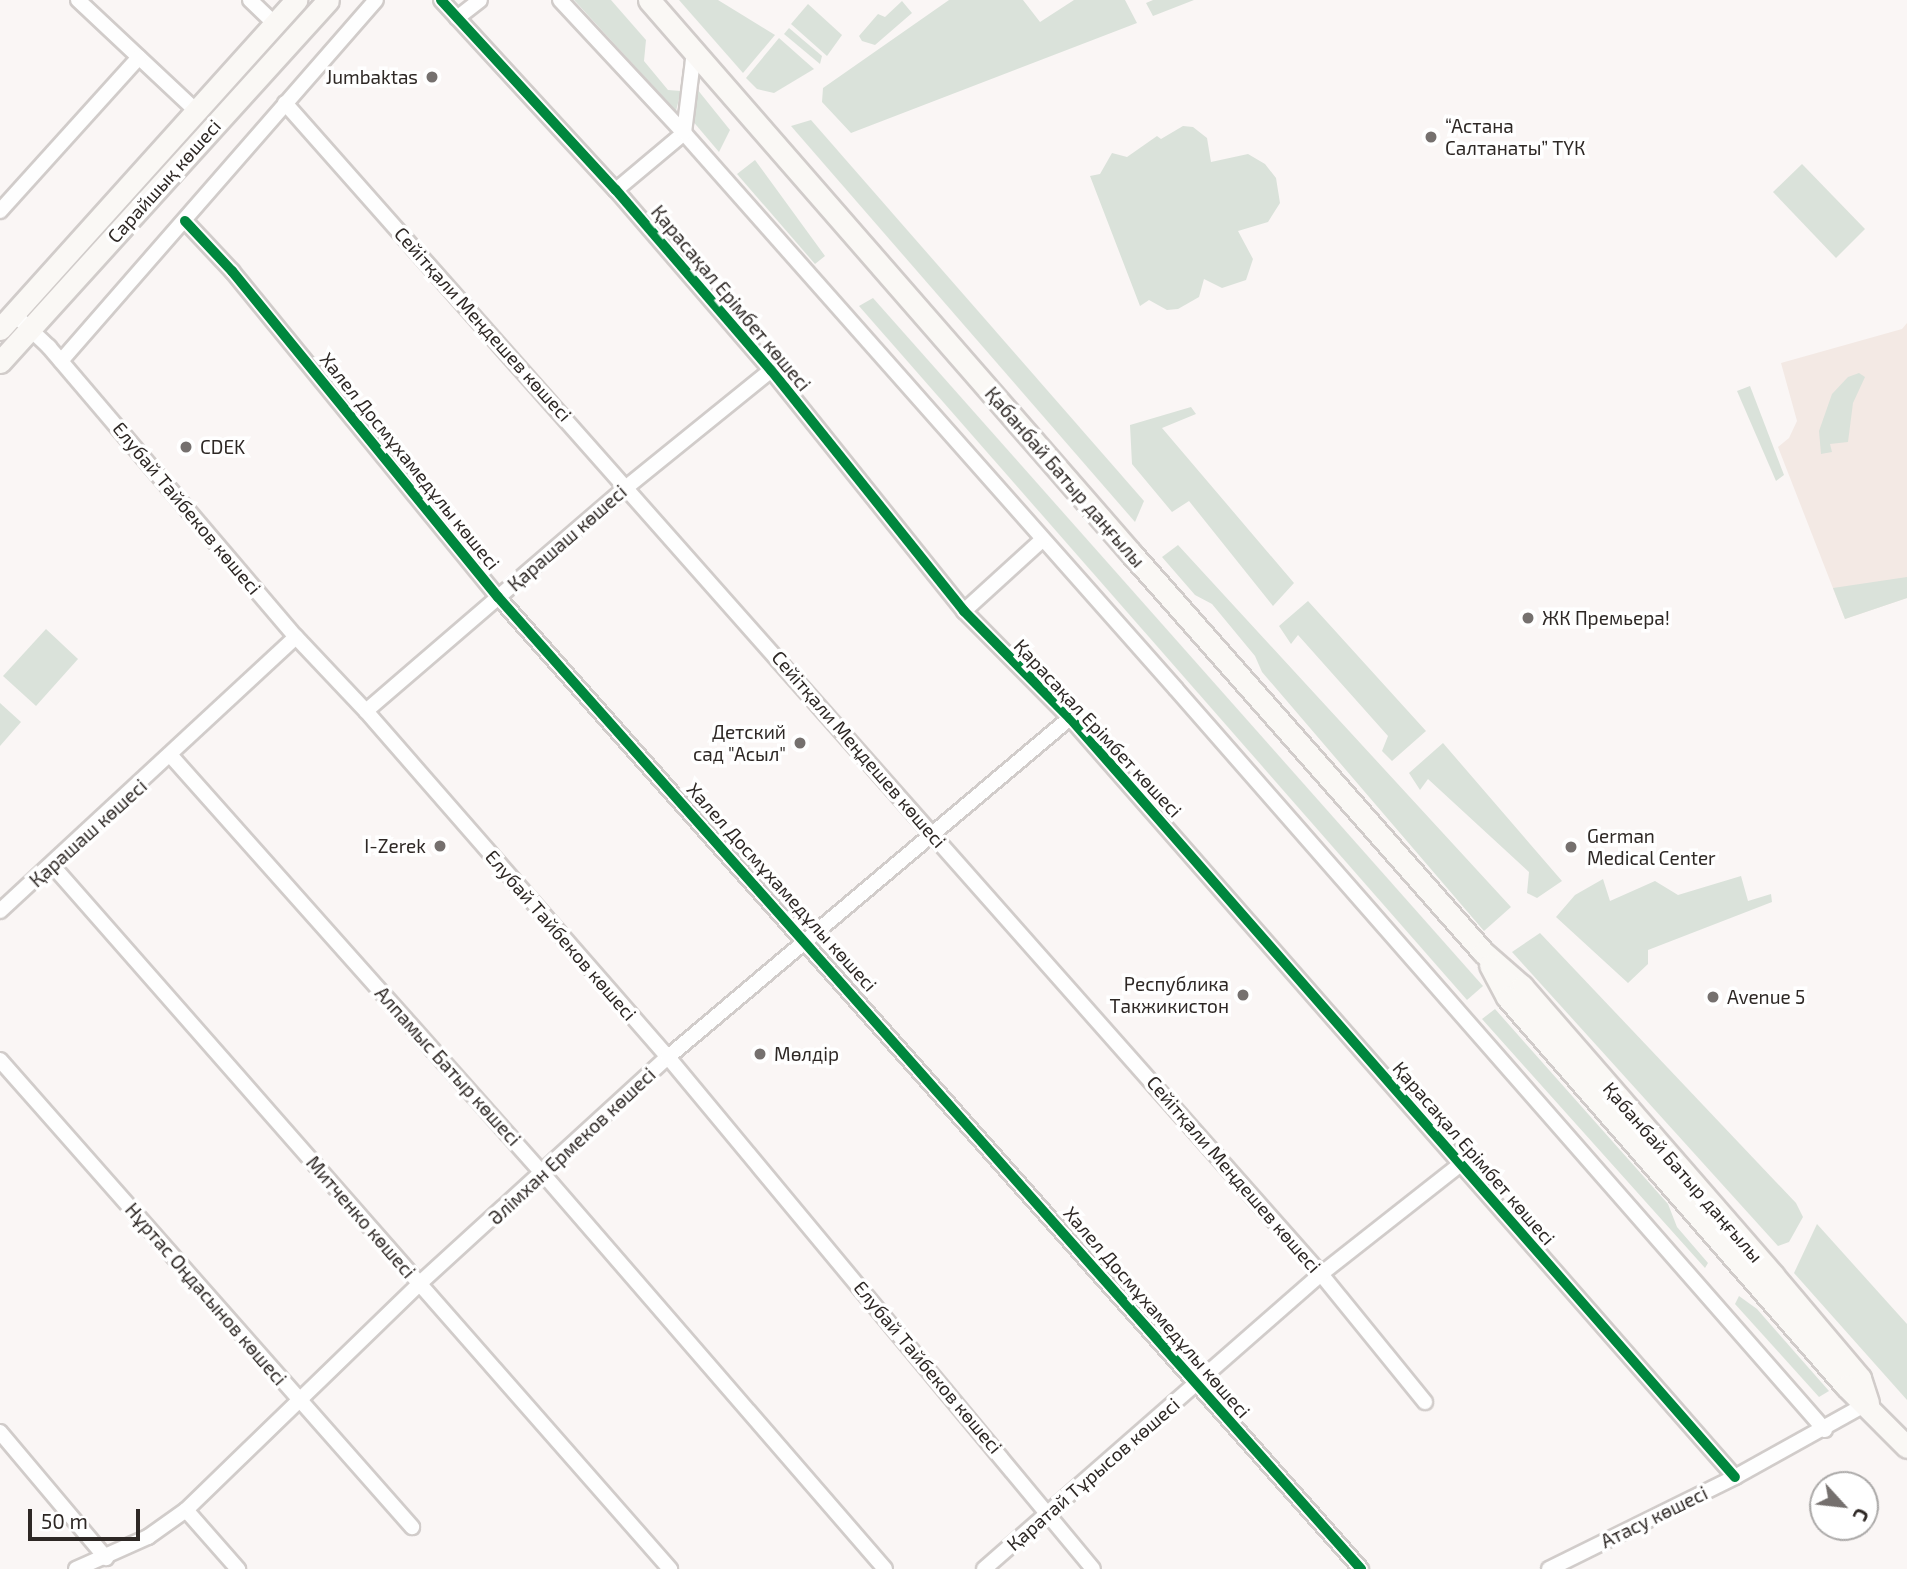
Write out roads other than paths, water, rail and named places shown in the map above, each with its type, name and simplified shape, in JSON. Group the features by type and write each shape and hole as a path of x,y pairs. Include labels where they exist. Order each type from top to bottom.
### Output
{"main road":[{"name":"Сарайшық көшесі","path":"7,321 296,0"},
{"name":"Сарайшық көшесі","path":"0,362 328,0"},
{"name":"Қабанбай Батыр даңғылы","path":"649,0 1483,952 1522,986 1860,1378 1868,1402 1907,1447"}],"street":[{"path":"78,0 196,111"},
{"path":"250,0 275,24"},
{"path":"61,361 376,0"},
{"name":"Қарасақал Ерімбет көшесі","path":"441,0 616,190 771,370 964,611 1070,718 1735,1477"},
{"path":"457,18 481,0"},
{"path":"560,0 684,133 1825,1430"},
{"path":"616,190 684,133 694,51"},
{"path":"0,211 139,57"},
{"name":"Сейітқали Меңдешев көшесі","path":"285,103 628,486 1321,1274 1425,1402"},
{"name":"Халел Досмұхамедұлы көшесі","path":"185,221 232,271 498,597 806,939 1361,1569"},
{"name":"Елубай Тайбеков көшесі","path":"7,321 31,328 61,361 296,637 366,711 668,1057 1050,1513 1093,1569"},
{"name":"Қарашаш көшесі","path":"366,711 628,486 771,370"},
{"path":"964,611 1041,541"},
{"name":"Қарашаш көшесі","path":"0,911 172,757 296,637"},
{"name":"Әлімхан Ермеков көшесі","path":"76,1569 106,1558 186,1510 419,1284 544,1175 668,1057 1070,718"},
{"name":"Алпамыс Батыр көшесі","path":"172,757 544,1175 885,1569"},
{"name":"Митченко көшесі","path":"52,865 670,1569"},
{"name":"Нұртас Оңдасынов көшесі","path":"0,1060 412,1527"},
{"name":"Қаратай Тұрысов көшесі","path":"984,1569 1321,1274 1461,1164"},
{"name":"Атасу көшесі","path":"1549,1569 1825,1430 1868,1402"},
{"path":"0,1432 106,1558"},
{"path":"186,1510 238,1569"}],"place":[{"name":"Jumbaktas","path":"432,77"},
{"name":"“Астана Салтанаты” ТҮК","path":"1431,137"},
{"name":"CDEK","path":"186,447"},
{"name":"ЖК Премьера!","path":"1528,618"},
{"name":"Детский сад \"Асыл\"","path":"800,743"},
{"name":"I-Zerek","path":"440,846"},
{"name":"German Medical Center","path":"1571,847"},
{"name":"Республика Такжикистон","path":"1243,995"},
{"name":"Avenue 5","path":"1713,997"},
{"name":"Мөлдір","path":"760,1054"}]}
